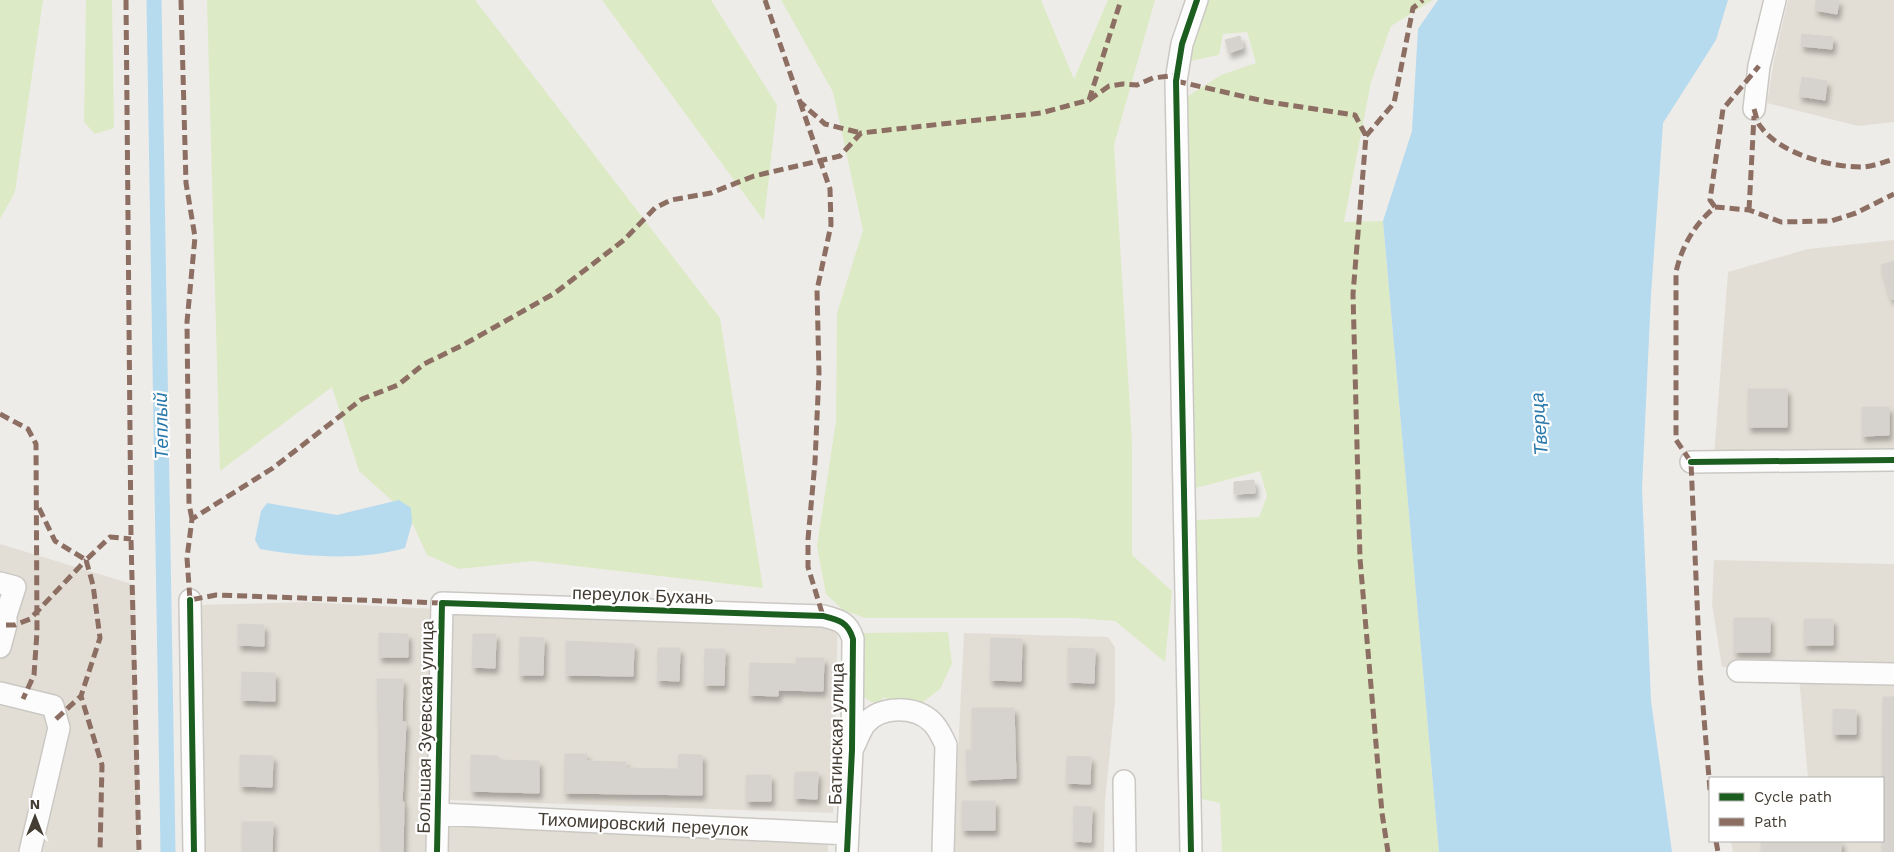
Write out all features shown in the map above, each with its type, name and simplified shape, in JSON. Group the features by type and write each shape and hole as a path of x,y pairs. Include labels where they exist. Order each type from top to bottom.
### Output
{"street":[{"path":"1191,852 1176,81 1182,44 1197,0"},
{"path":"1754,109 1759,66 1775,0"},
{"path":"1691,462 1894,460"},
{"path":"0,583 15,587 3,615 6,625 0,647"},
{"path":"190,600 194,852"},
{"name":"переулок Бухань","path":"442,603 823,616 842,620"},
{"name":"Большая Зуевская улица","path":"437,852 442,603"},
{"name":"Батинская улица","path":"842,620 850,630 853,639 852,750 848,843"},
{"path":"1738,671 1894,674"},
{"path":"0,693 53,706 59,728 30,852"},
{"name":"Батинская улица","path":"852,750 866,723 877,715 891,710 905,710 919,714 931,721 940,732 946,745 943,852"},
{"path":"1124,781 1125,852"},
{"name":"Тихомировский переулок","path":"438,814 848,843"}],"shaded area":[{"path":"1788,0 1894,0 1894,122 1858,126 1767,103 1774,60"},
{"path":"1894,240 1894,455 1714,456 1728,272 1808,249"},
{"path":"0,544 135,585 139,852 0,852"},
{"path":"1714,560 1894,564 1894,670 1722,667 1712,604"},
{"path":"307,602 435,609 430,852 203,852 203,657 196,605"},
{"path":"450,612 838,615 833,813 447,800"},
{"path":"964,633 1108,637 1115,647 1115,702 1105,801 1104,852 953,852"},
{"path":"1799,677 1894,679 1894,852 1733,852 1731,842 1884,842 1884,777 1808,777"},
{"path":"447,824 828,837 828,852 447,852"}],"green space":[{"path":"0,0 43,0 15,192 0,219"},
{"path":"86,0 112,0 114,128 95,134 84,122"},
{"path":"207,0 475,0 720,318 763,588 533,561 459,569 427,555 409,516 359,471 332,387 220,471"},
{"path":"602,0 711,0 777,105 764,221"},
{"path":"781,0 1041,0 1074,79 1108,0 1155,0 1114,145 1132,442 1132,555 1172,591 1165,662 1115,621 1078,618 865,618 843,610 826,594 817,546 836,421 837,313 863,230 833,92"},
{"path":"1206,0 1433,0 1391,26 1371,82 1344,222 1383,221 1439,852 1222,852 1220,803 1202,799 1196,520 1259,517 1267,496 1260,471 1196,488 1185,98 1221,75 1256,63 1247,32 1223,34 1219,55 1185,62"},
{"path":"948,632 952,664 940,689 922,703 895,703 884,697 878,704 869,701 860,693 862,633"}],"water":[{"name":"Тверца","path":"1438,0 1728,0 1716,40 1663,123 1651,295 1642,488 1651,701 1672,852 1439,852 1383,221 1412,131 1418,29"},
{"path":"399,500 411,508 412,523 405,548 370,555 314,556 260,549 255,540 261,511 267,503 337,515"}],"building":[{"path":"1816,0 1839,0 1837,14 1815,10"},
{"path":"1802,34 1833,37 1832,49 1801,46"},
{"path":"1240,36 1243,48 1229,53 1225,40"},
{"path":"1802,77 1827,81 1825,100 1799,96"},
{"path":"1894,261 1894,299 1891,299 1881,265"},
{"path":"1748,389 1787,389 1787,427 1748,427"},
{"path":"1862,407 1889,407 1889,435 1862,436"},
{"path":"1254,480 1255,493 1234,494 1234,482"},
{"path":"1734,618 1770,618 1770,652 1734,652"},
{"path":"1804,619 1833,619 1833,645 1804,645"},
{"path":"238,624 264,625 264,646 238,645"},
{"path":"379,633 408,634 408,657 379,657"},
{"path":"473,634 496,634 495,668 472,667"},
{"path":"520,637 544,638 543,675 519,675"},
{"path":"991,638 1022,639 1021,681 990,680"},
{"path":"566,641 634,644 633,676 566,675"},
{"path":"658,648 680,648 679,681 657,680"},
{"path":"1068,648 1095,649 1094,683 1068,682"},
{"path":"705,649 725,649 724,685 704,685"},
{"path":"796,658 824,658 823,691 778,690 778,696 749,695 750,663 796,664"},
{"path":"242,672 275,673 275,701 241,700"},
{"path":"377,679 403,679 402,722 406,722 402,802 404,802 403,852 381,852"},
{"path":"1883,697 1894,697 1894,852 1882,852 1882,842 1884,842 1884,777 1882,777"},
{"path":"972,708 1014,708 1016,778 967,780 966,750 972,750"},
{"path":"1833,709 1856,710 1856,734 1833,734"},
{"path":"565,754 587,754 586,761 626,762 626,768 678,769 679,754 702,755 702,795 564,793"},
{"path":"240,755 273,756 272,787 240,786"},
{"path":"471,755 498,756 498,760 539,761 539,793 471,791"},
{"path":"1067,756 1091,757 1090,784 1066,783"},
{"path":"795,772 818,772 817,799 794,798"},
{"path":"746,775 771,775 771,801 746,801"},
{"path":"962,801 995,801 995,830 962,830"},
{"path":"1074,806 1092,807 1091,842 1073,841"},
{"path":"242,822 273,822 272,852 242,852"},
{"path":"1761,842 1841,842 1841,852 1761,852"}],"waterway":[{"name":"Теплый","path":"154,0 168,852"}],"marked path":[{"path":"126,0 131,539 139,852"},
{"path":"181,0 186,183 195,237 187,322 189,504 192,519"},
{"path":"765,0 800,102 825,124 861,133"},
{"path":"1089,100 1121,0"},
{"path":"1366,136 1394,103 1413,8 1423,0"},
{"path":"1715,207 1710,200 1723,109 1759,66"},
{"path":"442,603 216,595 190,600 187,558 192,519 273,468 362,399 398,385 424,364 463,345 555,293 624,240 655,208 671,200 711,193 754,176 840,156 861,133 1041,113 1089,100 1109,86 1137,85 1153,78 1177,75"},
{"path":"1176,81 1268,102 1355,115 1366,136 1353,294 1360,559 1382,813 1388,852"},
{"path":"800,102 830,189 831,225 817,290 819,373 815,462 808,539 808,567 823,616"},
{"path":"1754,109 1758,123 1770,137 1781,145 1808,158 1851,167 1875,165 1894,159"},
{"path":"1749,210 1754,116"},
{"path":"1709,778 1700,670 1691,462 1676,440 1676,272 1679,262 1690,236 1715,207 1749,210 1781,222 1831,221 1856,213 1894,194"},
{"path":"0,414 28,429 36,444 37,632 34,675 23,699"},
{"path":"39,508 55,541 86,560 110,537 131,539"},
{"path":"86,560 93,585 100,638 81,696 102,765 100,852"},
{"path":"6,625 15,625 30,619 86,560"},
{"path":"56,719 81,696"},
{"path":"1716,842 1718,852"}],"cycle path":[{"path":"1191,852 1176,81 1182,44 1197,0"},
{"path":"1691,462 1894,460"},
{"path":"190,600 194,852"},
{"path":"437,852 442,603 823,616 846,625 853,639 852,750 847,852"}]}
